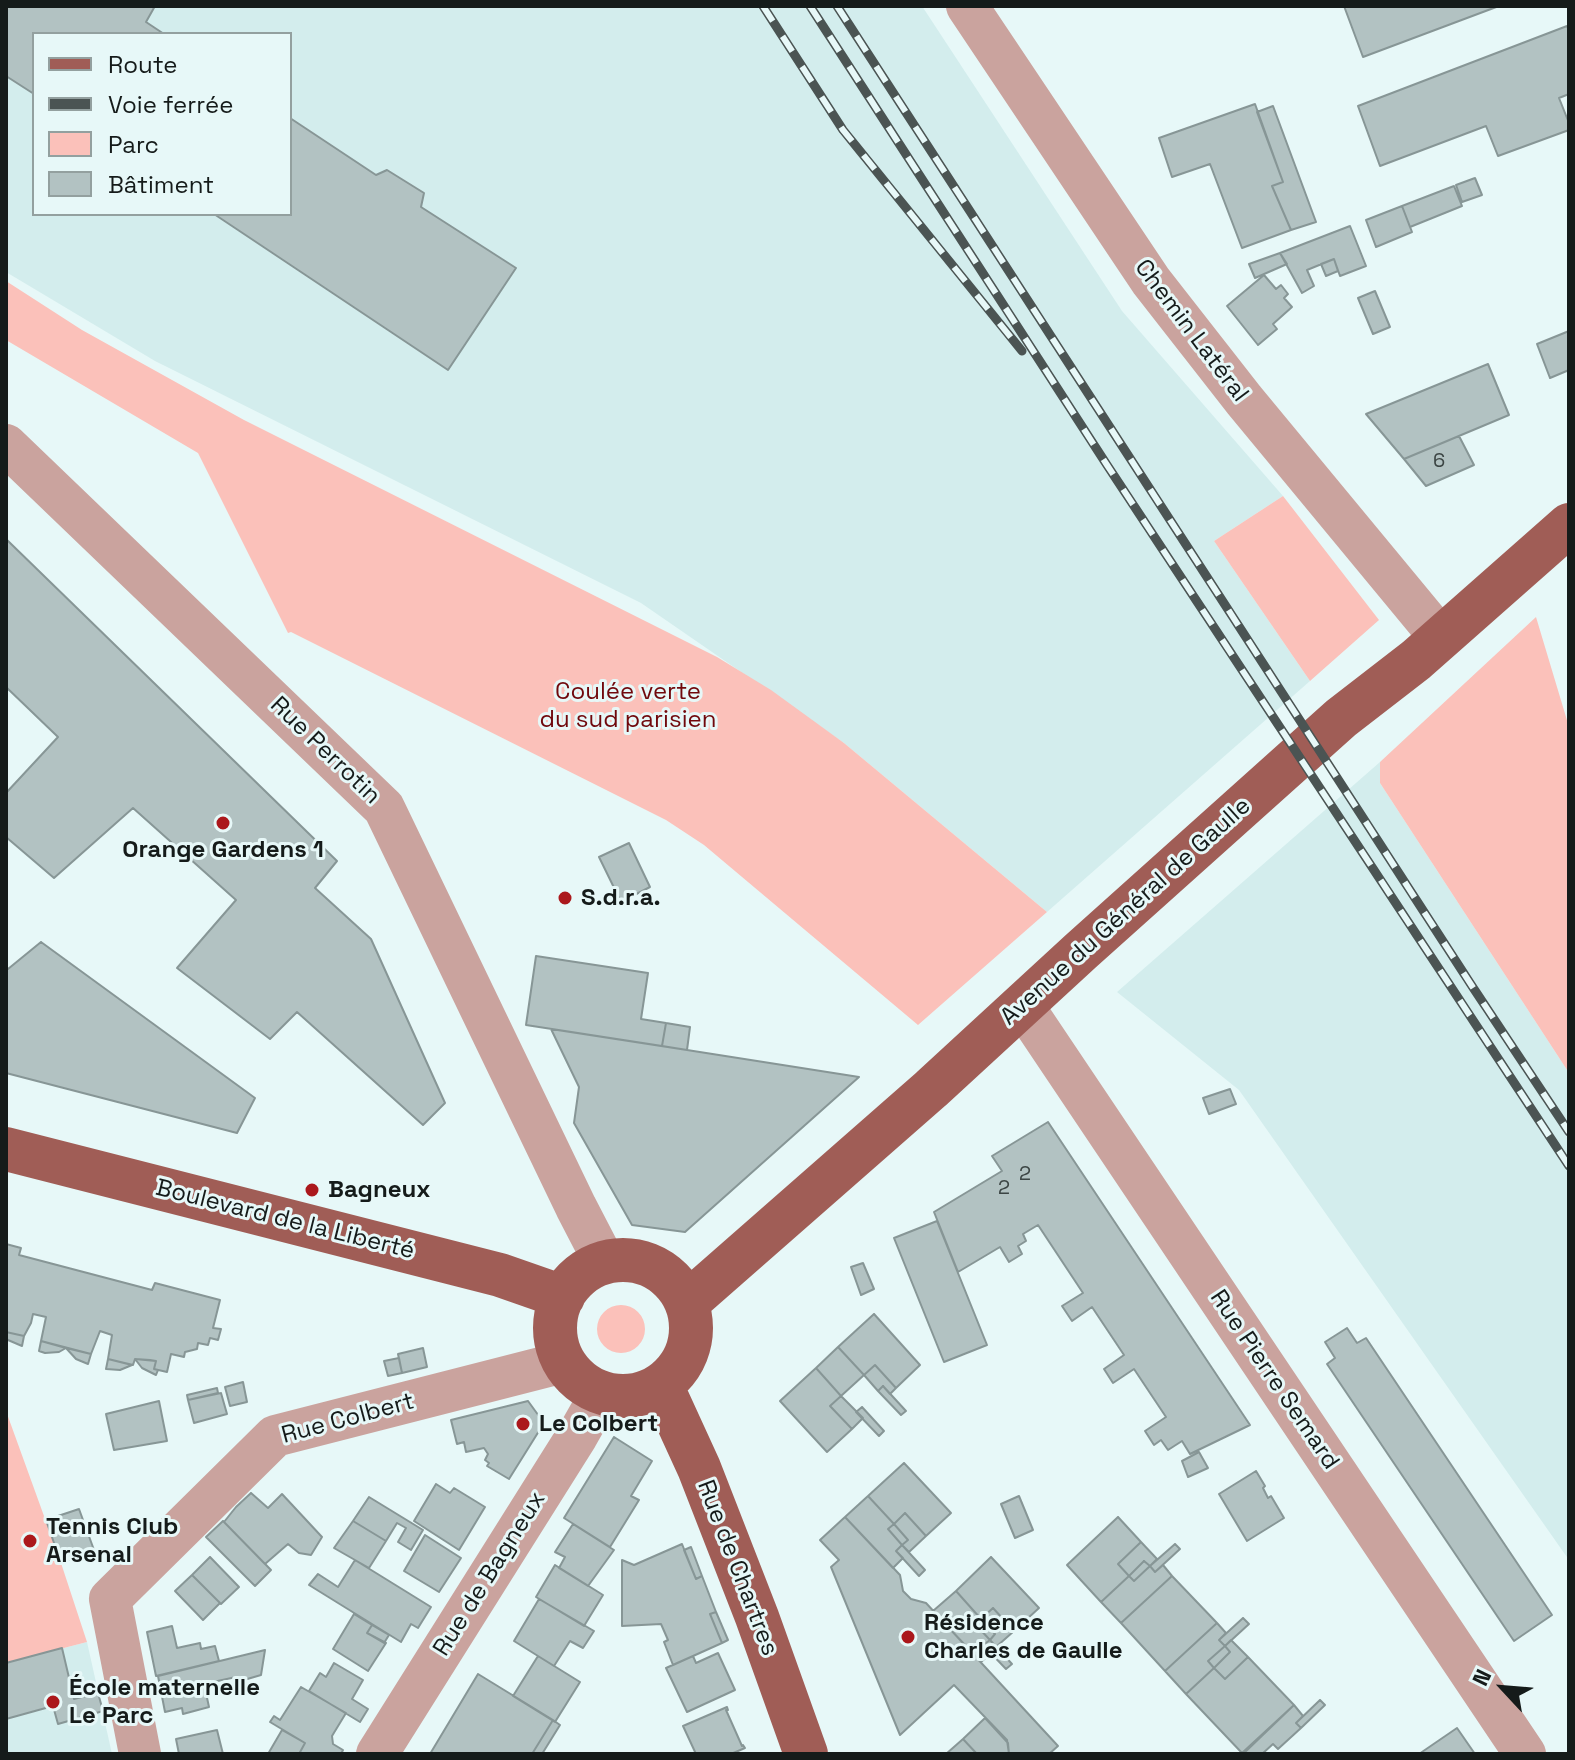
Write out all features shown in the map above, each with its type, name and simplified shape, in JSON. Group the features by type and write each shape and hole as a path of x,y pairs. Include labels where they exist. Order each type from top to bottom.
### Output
{"main road":[{"name":"Avenue du Général de Gaulle","path":"687,1303 1023,1006 1341,718 1416,660 1569,525"},
{"name":"Boulevard de la Liberté","path":"6,1149 500,1275 563,1297"},
{"path":"632,1260 654,1267 673,1281 687,1303 690,1344 684,1359 661,1385 647,1392 616,1396 587,1386 564,1362 556,1341 556,1318 563,1297 574,1280 604,1261 632,1260"},
{"name":"Rue de Chartres","path":"661,1385 704,1482 806,1754"}],"street":[{"name":"Chemin Latéral","path":"967,6 1151,281 1244,400 1440,637"},
{"name":"Rue Perrotin","path":"6,445 384,808 604,1261"},
{"name":"Rue Pierre Semard","path":"1023,1006 1525,1754"},
{"name":"Rue Colbert","path":"140,1754 110,1599 275,1436 564,1362"},
{"name":"Rue de Bagneux","path":"377,1754 602,1392"}],"shaded area":[{"path":"6,6 922,6 1122,311 1283,496 1214,541 1310,681 1047,912 844,743 641,603 155,361 6,272"},
{"path":"1380,762 1380,783 1569,1073 1569,1560 1239,1090 1117,992"},
{"name":"École maternelle Le Parc","path":"87,1642 112,1754 6,1754 6,1663"}],"green space":[{"name":"Coulée verte du sud parisien","path":"6,281 82,330 244,420 717,657 771,690 844,743 1047,912 918,1025 704,845 666,820 288,633 198,453 6,340"},
{"path":"1283,496 1379,620 1310,681 1214,541"},
{"path":"1536,617 1569,727 1569,1073 1380,783 1380,762"},
{"path":"621,1305 638,1312 645,1329 638,1346 621,1353 604,1346 597,1329 604,1312"},
{"name":"Tennis Club Arsenal","path":"6,1411 87,1642 6,1663"}],"building":[{"path":"6,6 155,6 146,22 161,32 32,32 32,93 6,76"},
{"path":"1344,6 1499,6 1363,57"},
{"path":"1567,26 1569,94 1559,98 1569,130 1498,156 1486,126 1380,166 1358,106"},
{"path":"1255,104 1283,182 1272,186 1291,230 1242,248 1210,164 1172,177 1159,138"},
{"path":"1273,106 1316,222 1291,230 1272,186 1283,182 1257,112"},
{"path":"292,119 376,175 387,170 424,193 421,207 516,268 448,370 217,216 292,216"},
{"path":"1475,178 1482,195 1462,202 1456,185"},
{"path":"1454,186 1462,206 1410,227 1402,206"},
{"path":"1402,206 1412,232 1376,247 1366,220"},
{"path":"1350,226 1366,266 1340,276 1334,259 1307,270 1314,286 1302,293 1280,253"},
{"path":"1280,253 1287,264 1255,278 1249,264"},
{"path":"1334,259 1338,271 1326,276 1321,264"},
{"path":"1264,275 1276,289 1281,285 1288,294 1284,298 1292,307 1273,324 1277,329 1258,345 1227,306"},
{"path":"1375,291 1390,327 1373,334 1358,298"},
{"path":"1569,331 1569,370 1550,378 1537,344"},
{"path":"1488,364 1509,415 1404,459 1366,414"},
{"path":"1459,436 1474,465 1426,486 1404,459"},
{"name":"Orange Gardens 1","path":"6,539 337,861 315,888 371,939 445,1103 423,1125 297,1012 270,1039 177,968 236,900 133,808 54,878 6,837 6,793 58,737 6,687"},
{"path":"629,843 650,887 621,902 599,857"},
{"path":"41,942 255,1098 237,1133 6,1073 6,968"},
{"path":"536,956 648,973 641,1019 666,1023 662,1046 526,1025"},
{"path":"666,1023 690,1027 687,1050 662,1046"},
{"path":"551,1029 859,1077 685,1232 632,1225 574,1123 579,1087"},
{"path":"1230,1089 1236,1104 1209,1114 1203,1098"},
{"path":"1048,1122 1250,1425 1190,1454 1182,1441 1168,1450 1161,1440 1154,1445 1145,1431 1166,1417 1134,1369 1113,1383 1104,1369 1124,1355 1092,1307 1072,1321 1062,1306 1083,1293 1038,1225 1023,1234 1026,1241 1018,1246 1022,1254 1009,1262 1000,1247 958,1272 934,1212 1002,1171 992,1156"},
{"path":"937,1221 987,1345 944,1362 894,1238"},
{"path":"6,1244 21,1248 19,1255 152,1290 155,1283 220,1300 213,1328 221,1329 218,1340 210,1338 208,1345 198,1343 197,1349 185,1352 184,1357 171,1354 167,1372 154,1369 156,1361 135,1359 133,1365 108,1359 112,1335 100,1331 91,1354 41,1341 46,1317 33,1314 24,1336 6,1332"},
{"path":"863,1263 874,1289 861,1295 851,1267"},
{"path":"874,1314 920,1365 896,1388 875,1365 864,1375 838,1347"},
{"path":"1347,1328 1357,1343 1366,1338 1552,1615 1514,1641 1327,1364 1335,1358 1325,1342"},
{"path":"6,1332 24,1336 22,1346 8,1340"},
{"path":"41,1341 66,1348 45,1353 39,1351"},
{"path":"838,1347 864,1375 841,1396 816,1368"},
{"path":"66,1348 91,1354 88,1364 76,1359"},
{"path":"423,1348 427,1367 402,1373 398,1354"},
{"path":"399,1358 402,1373 388,1376 384,1361"},
{"path":"108,1359 132,1365 120,1370 106,1369"},
{"path":"135,1359 156,1361 156,1375 142,1368"},
{"path":"875,1365 896,1388 890,1394 883,1386 878,1391 864,1375"},
{"path":"816,1368 841,1396 830,1406 852,1429 827,1452 780,1401"},
{"path":"243,1382 247,1402 230,1406 225,1387"},
{"path":"883,1386 906,1411 901,1415 878,1391"},
{"path":"217,1388 218,1393 188,1400 187,1395"},
{"path":"221,1393 227,1414 194,1423 188,1400"},
{"path":"841,1396 863,1418 852,1429 830,1406"},
{"path":"159,1401 167,1441 114,1450 106,1414"},
{"path":"528,1401 544,1423 509,1479 487,1466 489,1463 485,1460 488,1454 484,1448 466,1452 464,1442 457,1444 451,1420"},
{"path":"862,1407 884,1431 879,1436 856,1412"},
{"path":"614,1437 652,1461 631,1496 639,1500 610,1547 564,1518"},
{"path":"1199,1452 1208,1468 1188,1477 1182,1461"},
{"path":"904,1463 951,1513 926,1536 905,1513 894,1524 868,1496"},
{"path":"1256,1471 1268,1498 1271,1496 1284,1518 1247,1541 1219,1494"},
{"path":"436,1484 450,1493 454,1488 485,1507 459,1550 414,1521"},
{"path":"251,1493 268,1508 282,1494 322,1537 311,1555 299,1553 288,1544 265,1564 224,1522"},
{"path":"868,1496 894,1524 888,1529 902,1545 896,1551 903,1558 893,1568 845,1517"},
{"path":"1019,1496 1033,1530 1015,1538 1001,1504"},
{"path":"369,1497 423,1530 411,1550 398,1542 406,1528 397,1523 386,1541 353,1521"},
{"path":"79,1509 94,1550 61,1563 46,1520"},
{"path":"905,1513 926,1536 909,1552 902,1545 908,1540 894,1524"},
{"name":"Résidence Charles de Gaulle","path":"845,1517 900,1575 903,1591 911,1599 926,1603 1058,1746 1049,1754 1009,1754 1007,1740 954,1685 900,1735 831,1567 839,1560 820,1540"},
{"path":"1118,1517 1141,1542 1118,1564 1129,1576 1101,1602 1067,1565"},
{"path":"223,1521 271,1570 255,1586 206,1537"},
{"path":"353,1521 386,1541 369,1568 334,1548"},
{"path":"573,1524 614,1550 588,1586 559,1568 565,1557 555,1552"},
{"path":"894,1524 908,1540 902,1545 888,1529"},
{"path":"425,1535 461,1558 439,1592 404,1571"},
{"path":"1141,1542 1157,1559 1150,1566 1144,1561 1129,1576 1118,1564"},
{"path":"682,1544 696,1579 702,1576 716,1612 710,1614 722,1643 673,1665 661,1624 622,1626 622,1560 634,1565"},
{"path":"1175,1544 1180,1549 1155,1572 1150,1566"},
{"path":"902,1545 925,1570 919,1576 896,1551"},
{"path":"691,1547 702,1576 696,1579 684,1550"},
{"path":"210,1557 239,1587 221,1604 192,1575"},
{"path":"991,1557 1039,1608 1014,1631 993,1608 981,1619 956,1591"},
{"path":"355,1560 431,1607 418,1628 411,1624 401,1642 309,1585 318,1574 338,1587"},
{"path":"1144,1561 1150,1566 1134,1581 1129,1576"},
{"path":"555,1565 603,1595 584,1626 536,1597"},
{"path":"1163,1565 1172,1576 1121,1623 1101,1602 1129,1576 1134,1581 1150,1566 1155,1572"},
{"path":"192,1575 220,1603 203,1620 175,1591"},
{"path":"1172,1576 1217,1623 1165,1671 1121,1623"},
{"path":"956,1591 981,1619 975,1624 990,1640 983,1645 991,1653 981,1662 933,1611"},
{"path":"539,1599 594,1631 583,1648 570,1641 554,1666 514,1641"},
{"path":"993,1608 1014,1631 996,1647 990,1640 995,1634 981,1619"},
{"path":"716,1612 728,1640 722,1643 710,1614"},
{"path":"354,1614 372,1625 367,1633 386,1643 368,1671 333,1649"},
{"path":"1243,1618 1249,1624 1225,1646 1219,1640"},
{"path":"981,1619 995,1634 990,1640 975,1624"},
{"path":"1217,1623 1226,1633 1219,1640 1225,1646 1208,1661 1214,1668 1186,1694 1165,1671"},
{"path":"372,1625 389,1635 384,1643 367,1633"},
{"path":"172,1626 177,1648 200,1643 201,1649 215,1646 219,1661 156,1676 147,1632"},
{"path":"990,1640 1012,1664 1006,1669 983,1645"},
{"path":"1231,1640 1248,1657 1225,1679 1214,1668 1230,1652 1225,1646"},
{"path":"1225,1646 1230,1652 1214,1668 1208,1661"},
{"path":"62,1648 74,1699 98,1693 103,1711 58,1724 53,1706 6,1719 6,1663"},
{"path":"265,1650 261,1675 237,1682 236,1677 204,1684 209,1707 183,1714 182,1708 165,1712 158,1676"},
{"path":"718,1653 735,1690 687,1712 666,1668 693,1656 696,1663"},
{"path":"538,1656 580,1682 555,1722 513,1696"},
{"path":"1248,1657 1294,1705 1242,1753 1186,1694 1214,1668 1225,1679"},
{"path":"334,1663 363,1680 352,1699 368,1709 360,1722 309,1691 320,1673 326,1677"},
{"path":"478,1674 553,1720 532,1754 430,1754"},
{"path":"301,1687 346,1713 332,1736 333,1744 343,1750 341,1754 299,1754 305,1743 270,1722 274,1716 280,1720"},
{"path":"1320,1700 1325,1705 1301,1728 1296,1723"},
{"path":"1294,1705 1303,1716 1296,1723 1301,1728 1278,1749 1273,1744 1262,1754 1243,1754"},
{"path":"727,1707 745,1748 731,1754 696,1754 683,1726"},
{"path":"985,1718 1008,1743 1009,1754 977,1754 963,1739"},
{"path":"553,1720 560,1725 542,1754 532,1754"},
{"path":"1457,1728 1475,1754 1419,1754"},
{"path":"217,1730 223,1754 179,1754 176,1739"},
{"path":"282,1730 305,1743 299,1754 268,1754"},
{"path":"963,1739 977,1754 946,1754"}],"railway":[{"path":"763,6 843,130 1022,351"},
{"path":"810,6 1107,465 1569,1166"},
{"path":"837,6 1569,1132"}],"place":[{"name":"Orange Gardens 1","path":"223,823"},
{"name":"S.d.r.a.","path":"565,898"},
{"name":"Bagneux","path":"312,1190"},
{"name":"Le Colbert","path":"523,1424"},
{"name":"Tennis Club Arsenal","path":"30,1541"},
{"name":"Résidence Charles de Gaulle","path":"908,1637"},
{"name":"École maternelle Le Parc","path":"53,1702"}]}
